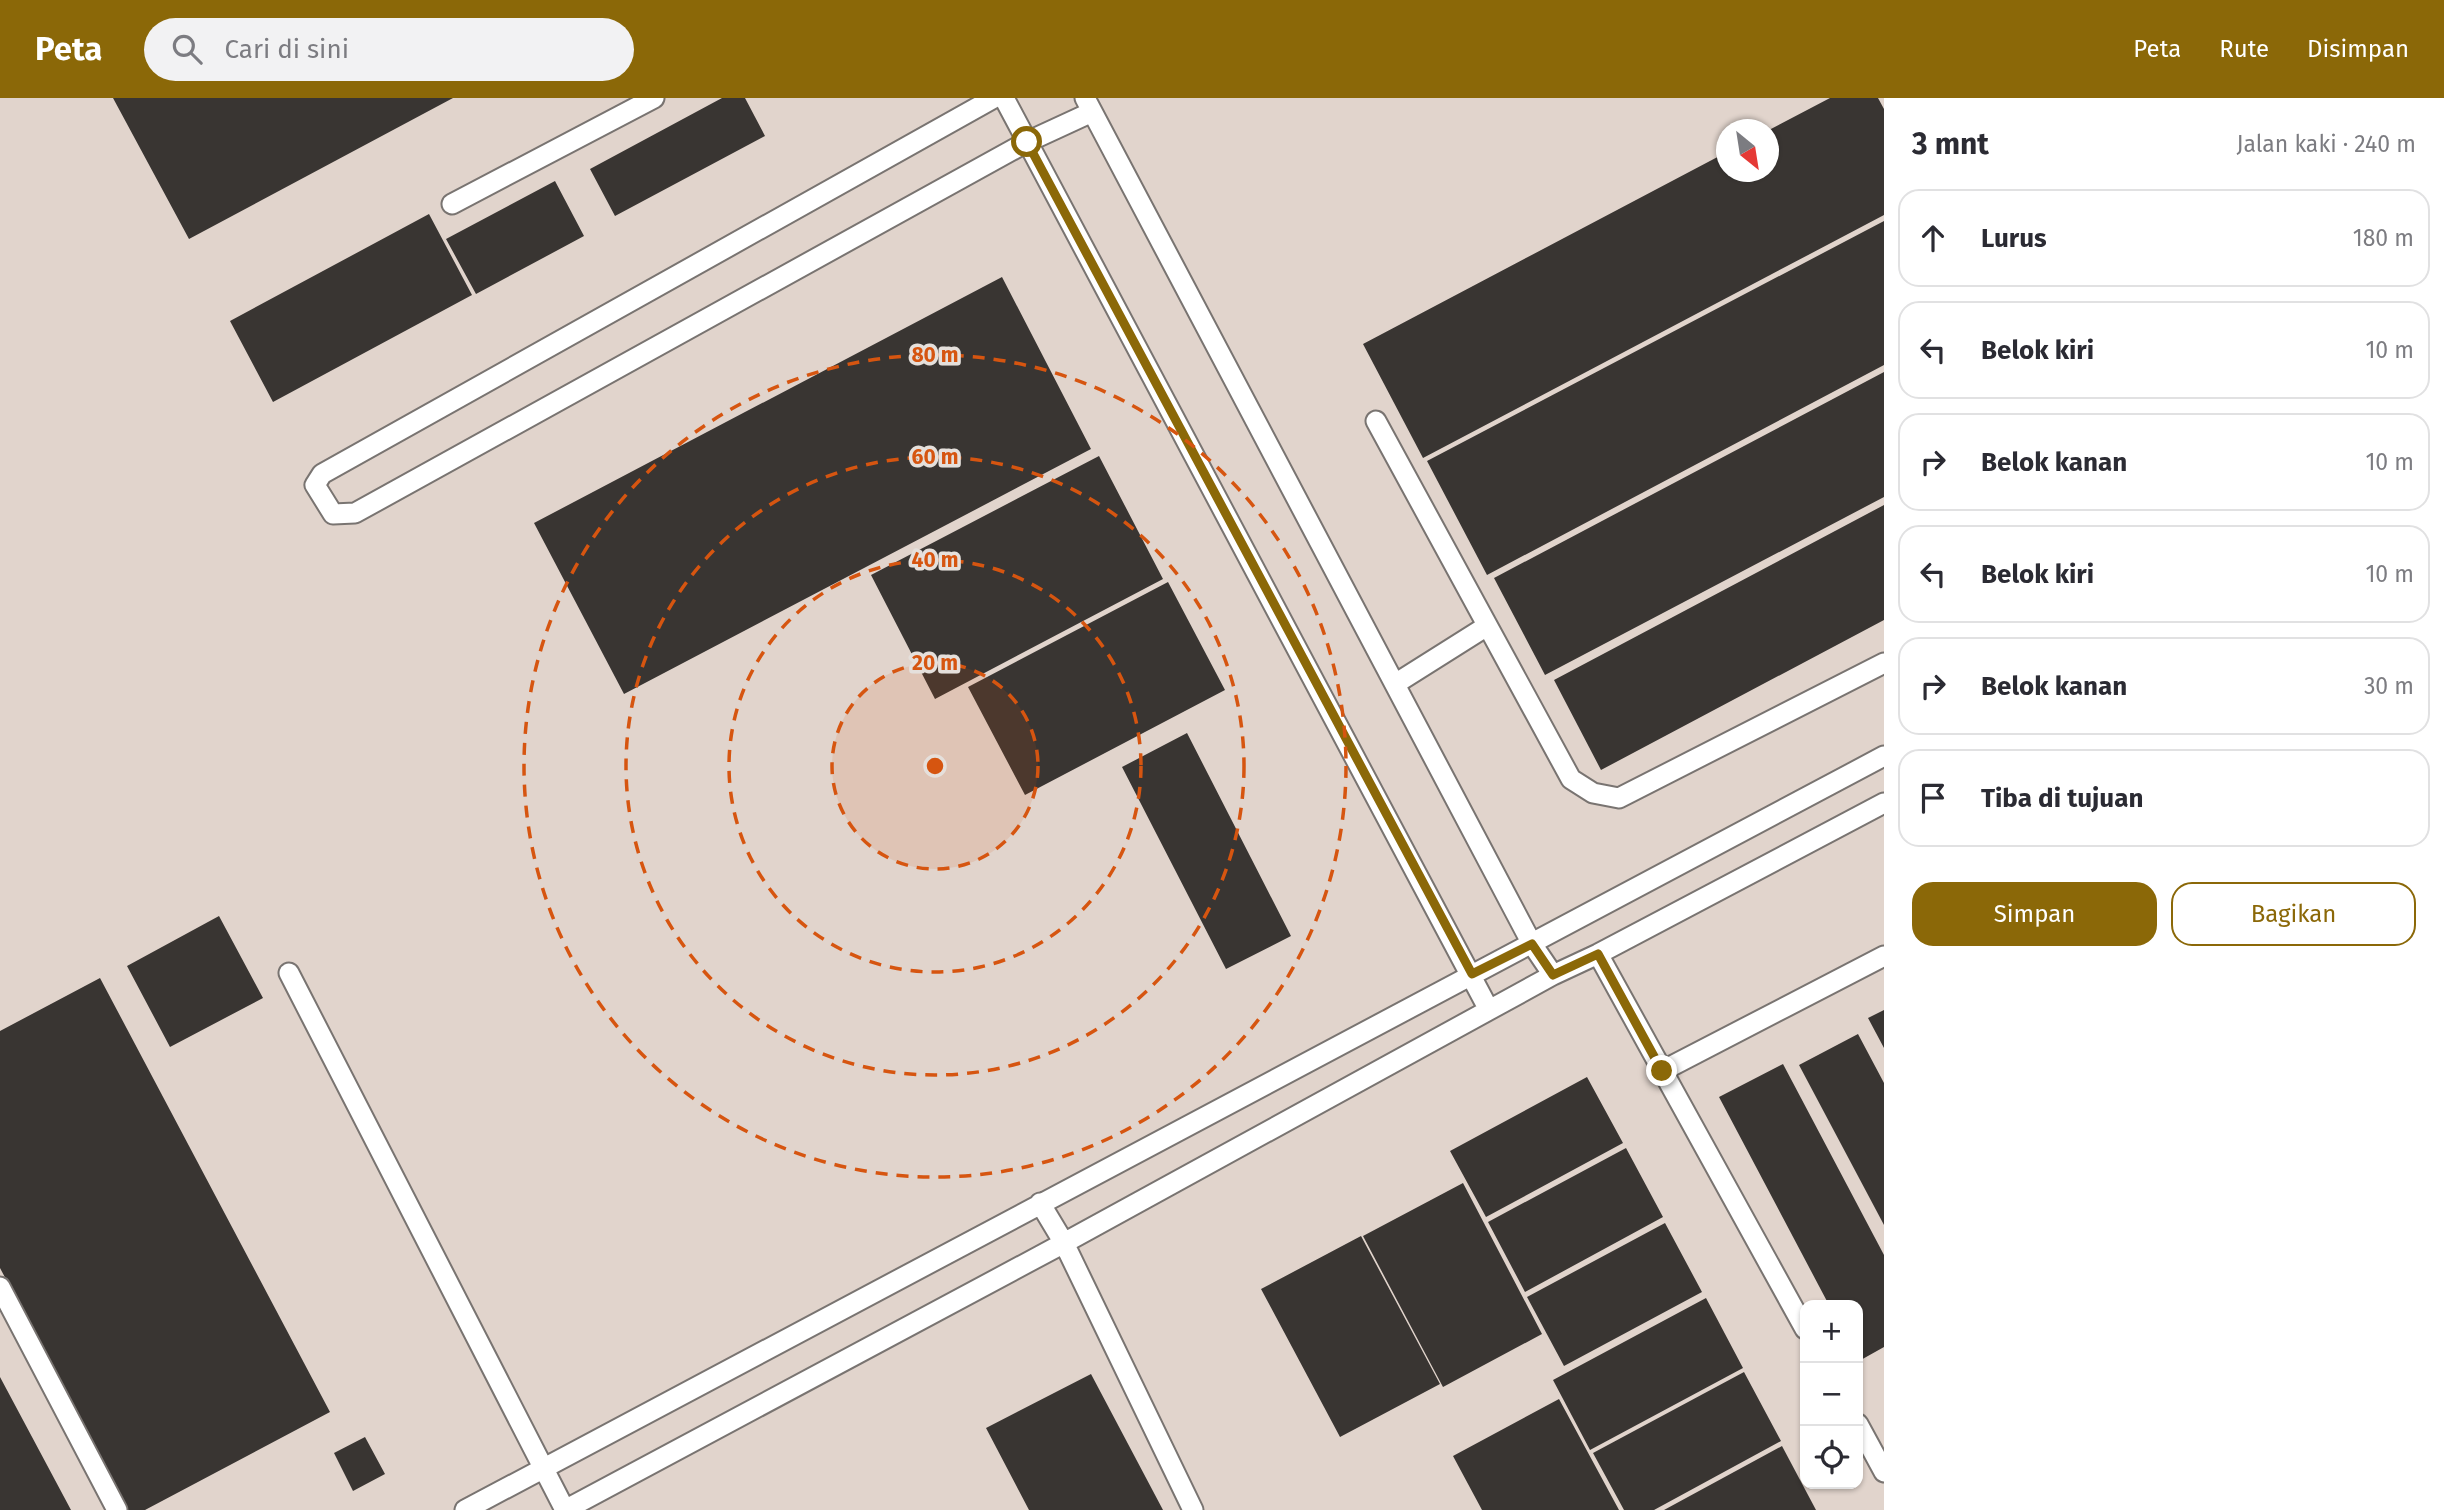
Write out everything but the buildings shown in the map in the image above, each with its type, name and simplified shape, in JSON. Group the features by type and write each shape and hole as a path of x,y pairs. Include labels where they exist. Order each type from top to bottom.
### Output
{"lane":[{"path":"452,204 654,98"},
{"path":"993,98 322,474 315,485 323,502 332,514 355,513 1027,142 1088,105 1532,944 1553,975"},
{"path":"1004,98 1489,1010"},
{"path":"1376,421 1571,779 1605,798 1619,798 1884,663"},
{"path":"1395,684 1487,626"},
{"path":"465,1510 1884,756"},
{"path":"289,973 542,1470 565,1510 1064,1243 1553,975 1598,954 1884,803"},
{"path":"1598,954 1800,1320"},
{"path":"1662,1071 1884,956"},
{"path":"1040,1203 1064,1243 1193,1510"},
{"path":"0,1287 117,1510"},
{"path":"1859,1426 1882,1465"}],"shaded area":[{"path":"0,98 1884,98 1884,1510 0,1510"}],"route":[{"path":"1027,142 1472,974 1532,944 1553,975 1598,954 1662,1071"}]}
